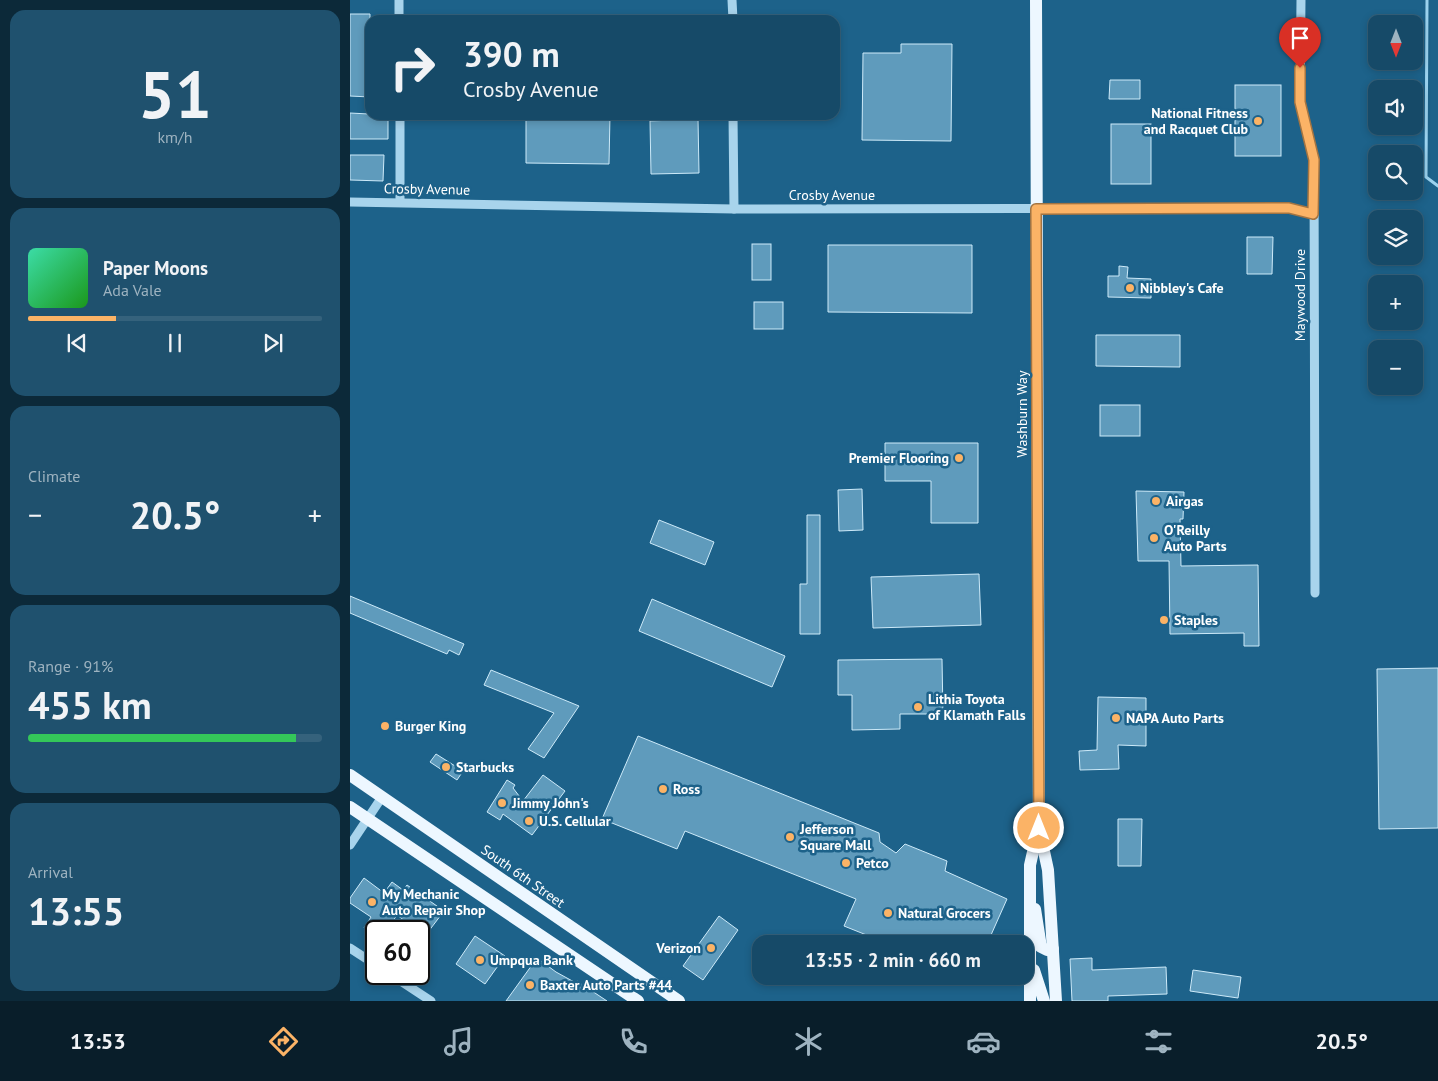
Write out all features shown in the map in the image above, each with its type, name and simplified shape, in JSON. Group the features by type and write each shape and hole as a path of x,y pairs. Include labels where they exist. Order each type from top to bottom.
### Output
{"main road":[{"name":"Washburn Way","path":"1036,0 1039,828 1048,870 1056,1001"},
{"name":"South 6th Street","path":"350,775 679,1001"},
{"path":"350,807 638,1001"},
{"name":"Washburn Way","path":"1030,935 1030,865 1039,828"},
{"path":"1030,884 1041,947 1047,950 1053,949"},
{"path":"1034,970 1044,1001"},
{"name":"Washburn Way","path":"1030,985 1030,1001"}],"street":[{"path":"399,0 400,15"},
{"path":"732,0 733,15"},
{"name":"Maywood Drive","path":"1301,0 1300,102 1314,160 1315,592"},
{"path":"400,120 400,202"},
{"path":"733,120 734,209"},
{"name":"Crosby Avenue","path":"350,202 734,209 1289,208 1313,214"},
{"path":"350,846 382,797"},
{"path":"350,948 365,958"},
{"path":"407,985 431,1001"}],"building":[{"path":"350,14 370,14 365,15 365,97 350,96"},
{"path":"901,44 952,44 951,141 862,140 863,53 901,53"},
{"path":"1110,80 1140,80 1140,99 1109,99"},
{"name":"National Fitness and Racquet Club","path":"1235,85 1281,85 1281,156 1235,156"},
{"path":"350,113 365,114 365,120 388,120 388,139 350,139"},
{"path":"526,120 610,120 609,164 526,163"},
{"path":"698,120 699,173 651,174 650,121"},
{"path":"1111,124 1151,124 1151,184 1111,184"},
{"path":"350,155 384,155 383,181 350,180"},
{"path":"1247,237 1273,237 1272,274 1247,274"},
{"path":"752,244 771,244 771,280 752,280"},
{"path":"828,245 972,245 972,313 828,312"},
{"name":"Nibbley's Cafe","path":"1119,266 1128,267 1127,278 1151,279 1151,298 1108,297 1108,276 1119,276"},
{"path":"754,302 783,302 783,329 754,329"},
{"path":"1096,335 1180,335 1180,367 1096,366"},
{"path":"1100,405 1140,405 1140,436 1100,436"},
{"path":"885,443 978,443 978,523 931,523 931,481 885,481"},
{"path":"862,489 863,530 839,531 838,490"},
{"path":"1136,491 1184,492 1183,519 1180,519 1181,566 1258,565 1259,646 1244,646 1244,633 1170,634 1169,561 1138,561"},
{"path":"807,515 820,515 820,634 800,634 800,584 807,584"},
{"path":"659,520 714,542 705,565 650,543"},
{"path":"979,574 981,625 873,628 871,577"},
{"path":"350,596 464,644 459,655 449,650 447,654 350,613"},
{"path":"652,599 785,656 772,687 639,631"},
{"path":"942,659 943,714 900,714 900,729 852,730 852,695 838,695 838,660"},
{"path":"1438,668 1438,828 1379,829 1377,669"},
{"path":"491,670 579,706 544,758 528,749 554,713 484,685"},
{"path":"1098,697 1146,698 1146,746 1118,745 1119,769 1080,770 1079,751 1097,750"},
{"name":"Jefferson Square Mall","path":"638,736 879,833 880,842 896,853 905,844 947,861 945,871 1007,899 991,935 866,935 844,926 856,899 685,831 677,849 602,819"},
{"name":"Starbucks","path":"436,754 463,771 457,780 430,762"},
{"path":"543,775 565,791 532,835 503,814 500,820 487,812 507,780 515,785 513,788 523,801"},
{"path":"1118,819 1142,819 1141,866 1118,866"},
{"path":"364,878 384,893 392,882 403,890 407,885 444,911 430,929 430,920 404,920 397,915 394,920 369,920 371,917 350,903 350,898"},
{"name":"Verizon","path":"719,916 738,930 703,980 683,966"},
{"name":"Umpqua Bank","path":"475,936 505,956 485,984 456,964"},
{"path":"537,958 556,972 576,983 577,981 607,1001 506,1001"},
{"path":"1092,958 1092,970 1166,967 1167,994 1108,996 1108,1001 1072,1001 1070,959"},
{"path":"1193,970 1241,977 1238,998 1190,991"}],"waterway":[{"path":"1427,0 1426,177 1438,186"}],"place":[{"name":"National Fitness and Racquet Club","path":"1258,121"},
{"name":"Nibbley's Cafe","path":"1130,288"},
{"name":"Premier Flooring","path":"959,458"},
{"name":"Airgas","path":"1156,501"},
{"name":"O'Reilly Auto Parts","path":"1154,538"},
{"name":"Staples","path":"1164,620"},
{"name":"Lithia Toyota of Klamath Falls","path":"918,707"},
{"name":"NAPA Auto Parts","path":"1116,718"},
{"name":"Burger King","path":"385,726"},
{"name":"Starbucks","path":"446,767"},
{"name":"Ross","path":"663,789"},
{"name":"Jimmy John's","path":"502,803"},
{"name":"U.S. Cellular","path":"529,821"},
{"name":"Jefferson Square Mall","path":"790,837"},
{"name":"Petco","path":"846,863"},
{"name":"My Mechanic Auto Repair Shop","path":"372,902"},
{"name":"Natural Grocers","path":"888,913"},
{"name":"Verizon","path":"711,948"},
{"name":"Umpqua Bank","path":"480,960"},
{"name":"Baxter Auto Parts #44","path":"530,985"}],"route":[{"path":"1039,828 1036,209 1289,208 1313,214 1314,160 1300,102 1300,68"}]}
